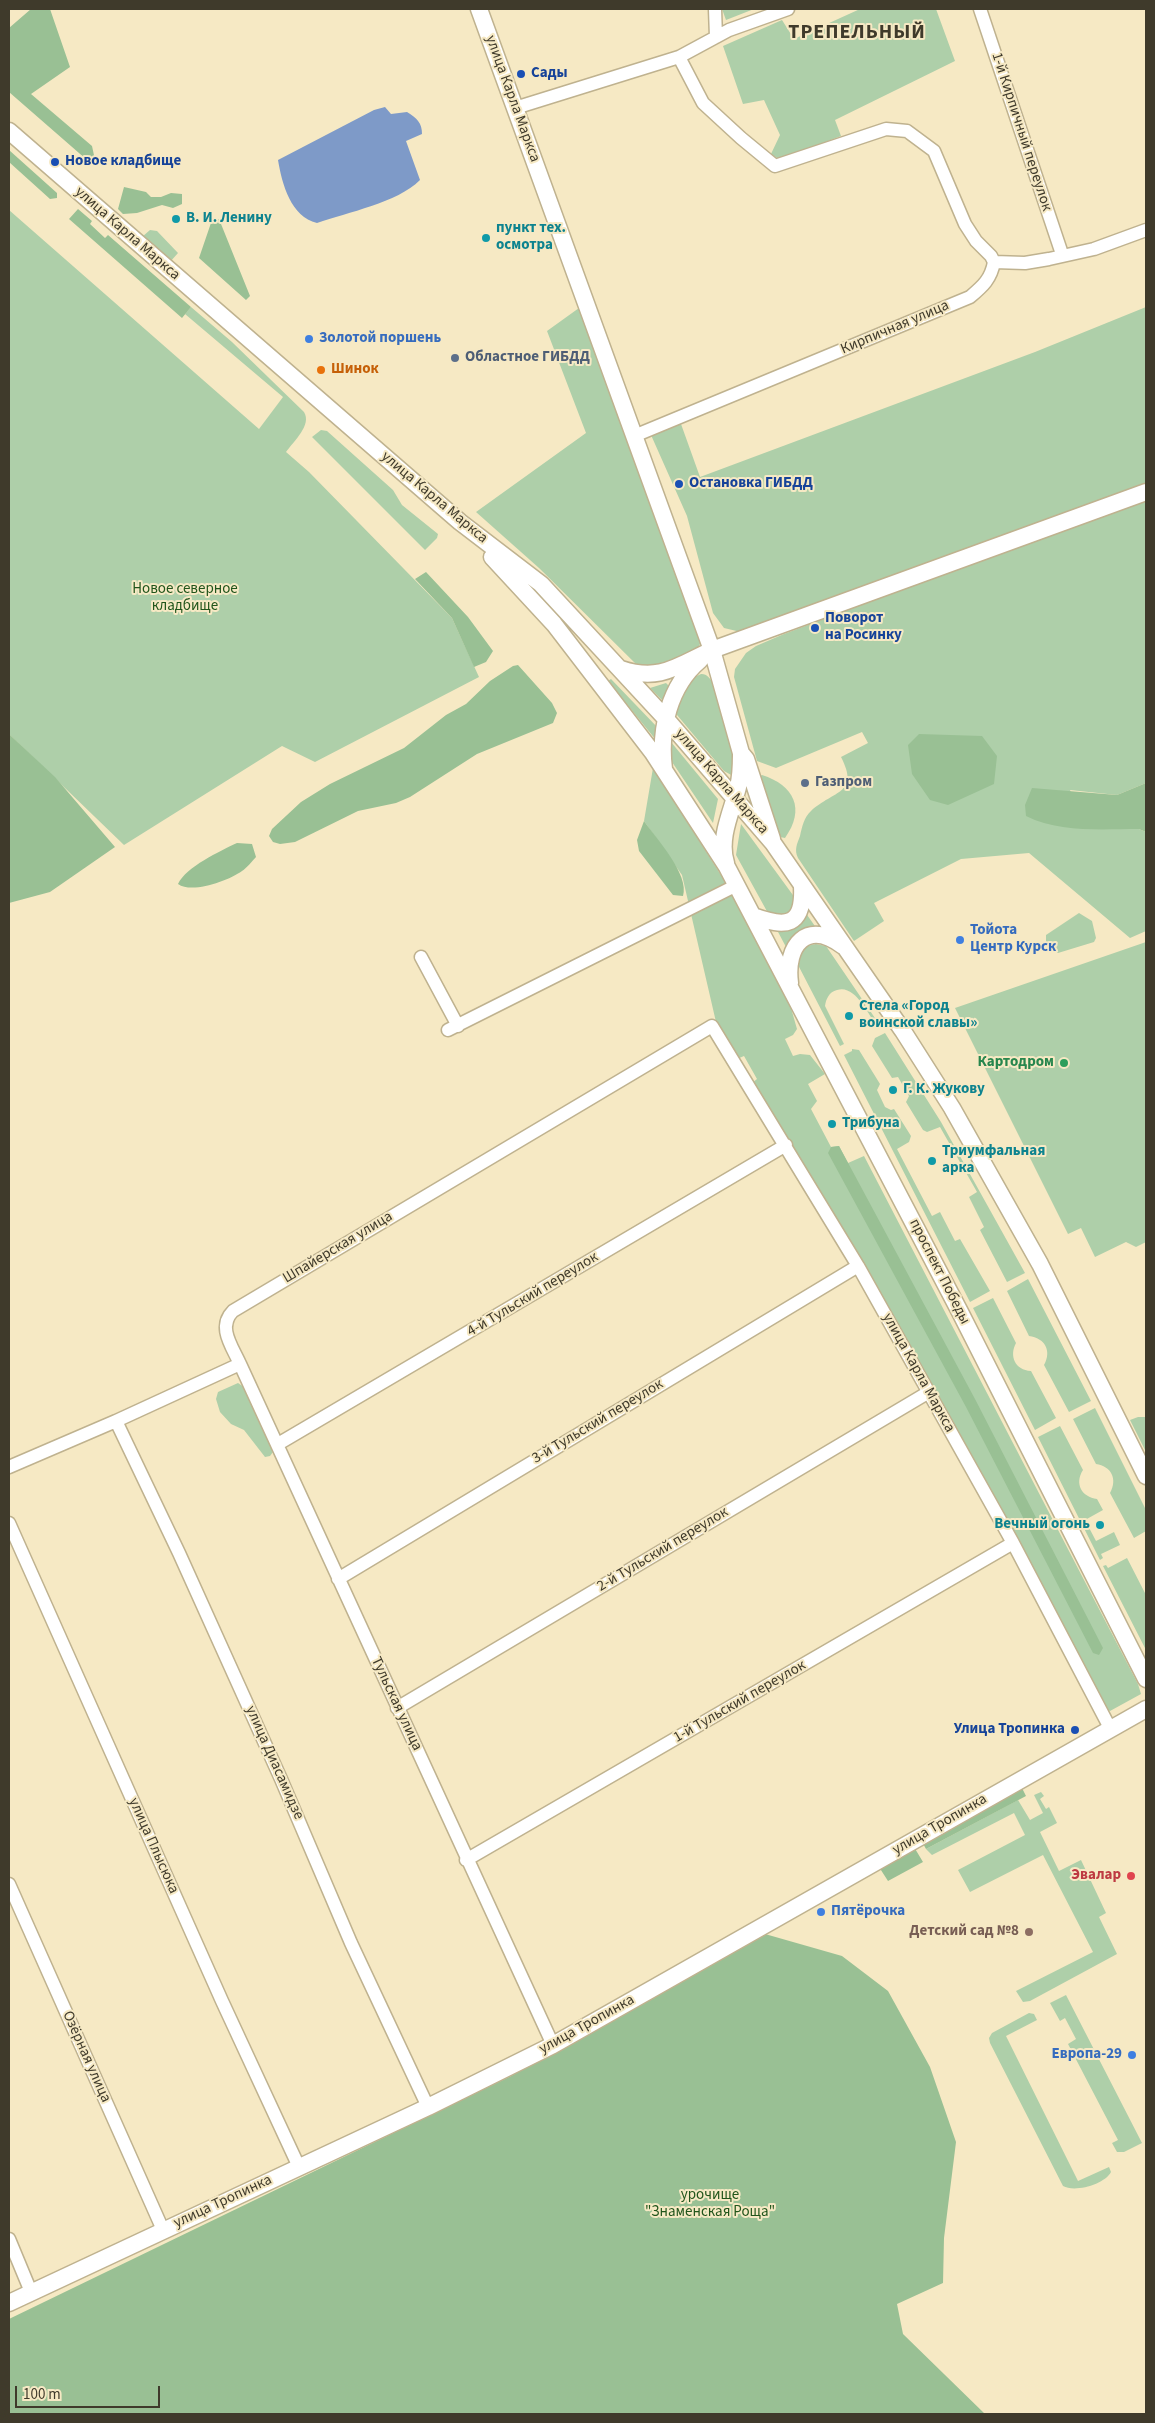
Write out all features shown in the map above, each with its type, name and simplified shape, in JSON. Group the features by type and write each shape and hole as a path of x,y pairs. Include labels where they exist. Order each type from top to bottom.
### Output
{"main road":[{"name":"улица Карла Маркса","path":"479,9 712,650 741,753 753,780 774,843"},
{"name":"улица Карла Маркса","path":"9,131 460,522 541,584 667,720 774,843"},
{"path":"621,669 636,674 652,675 669,671 712,650 1146,492"},
{"name":"проспект Победы","path":"460,522 554,624 664,769 727,867 956,1304 1146,1679"},
{"path":"664,769 662,753 670,703 683,677 712,650"},
{"path":"727,867 723,847 740,779 741,753"},
{"path":"774,843 903,1031 952,1108 1040,1264 1146,1476"},
{"path":"753,916 781,924 794,920 801,910 802,886"},
{"path":"790,987 788,973 791,952 797,943 804,938 822,935 835,940 848,951"},
{"name":"улица Тропинка","path":"9,2303 428,2107 553,2045 1146,1708"}],"street":[{"path":"715,9 716,37"},
{"path":"515,108 679,57 729,30 788,9"},
{"name":"1-й Кирпичный переулок","path":"980,9 1062,254"},
{"path":"679,57 703,103 775,166 886,129 907,131 934,151 964,224 994,262 1025,263 1094,249 1146,230"},
{"name":"Кирпичная улица","path":"634,436 970,297 986,284 992,273 994,262"},
{"path":"421,957 453,1028 737,885"},
{"name":"улица Карла Маркса","path":"712,1026 858,1266 1013,1543 1110,1728"},
{"name":"Шпайерская улица","path":"240,1364 226,1334 224,1324 233,1311 712,1026"},
{"name":"4-й Тульский переулок","path":"278,1444 786,1145"},
{"name":"3-й Тульский переулок","path":"338,1579 858,1266"},
{"path":"9,1467 116,1421 240,1364"},
{"name":"Тульская улица","path":"240,1364 466,1860 553,2045"},
{"name":"2-й Тульский переулок","path":"397,1708 929,1392"},
{"name":"улица Диасамидзе","path":"116,1421 180,1553 281,1778 351,1943 428,2107"},
{"name":"улица Плысюка","path":"9,1524 222,2002 299,2167"},
{"name":"1-й Тульский переулок","path":"466,1860 1013,1543"},
{"name":"Озёрная улица","path":"9,1884 163,2230"},
{"path":"9,2240 32,2292"}],"green space":[{"path":"31,9 50,9 70,67 31,94 92,146 95,160 87,160 9,92 9,28"},
{"path":"722,9 754,9 726,20"},
{"path":"860,9 936,9 955,61 835,120 841,136 780,160 771,154 780,135 764,100 743,104 723,46 782,20 794,39"},
{"path":"9,150 57,193 57,198 50,199 9,162"},
{"path":"124,187 146,192 151,197 161,197 171,193 182,194 182,204 173,208 162,205 137,213 123,214 118,209"},
{"path":"78,209 92,221 90,224 105,238 108,235 191,307 182,318 69,219"},
{"name":"Новое северное кладбище","path":"9,210 259,429 283,397 185,314 191,307 232,342 304,412 306,422 304,427 286,452 309,472 452,618 479,677 315,762 282,746 124,845 9,734"},
{"path":"219,219 250,296 246,300 199,258 212,220"},
{"path":"150,230 157,231 178,253 170,262 142,237"},
{"path":"1146,307 1146,486 745,633 724,628 713,613 687,516 651,435 681,424 700,477 1035,352"},
{"path":"579,308 700,632 700,644 690,654 674,661 641,669 539,568 476,512 586,433 547,331"},
{"path":"321,430 327,431 393,490 402,505 438,534 437,538 425,550 312,437"},
{"path":"1146,501 1146,783 1117,795 1070,790 1087,829 1139,829 1146,832 1146,931 1130,938 1029,853 961,859 874,903 884,921 854,941 798,858 796,850 804,822 809,813 842,790 846,785 848,778 841,757 868,743 862,732 776,768 757,761 734,677 735,669 746,653 756,646 784,634 1052,533"},
{"path":"426,572 468,617 493,651 486,662 474,667 452,618 415,579"},
{"path":"518,665 552,703 557,713 553,723 477,754 410,797 396,803 358,811 295,842 280,844 273,842 269,836 272,829 301,802 330,784 404,748 446,715 466,704 490,681 513,666"},
{"path":"701,674 708,677 714,685 724,712 735,765 733,776 724,771 677,715 678,703 683,691 691,681"},
{"path":"611,679 658,728 656,740 608,681"},
{"path":"666,683 670,687 662,700 650,688"},
{"path":"9,734 55,777 115,847 50,892 9,903"},
{"path":"919,734 982,736 997,756 994,784 948,805 930,800 912,774 908,745"},
{"path":"671,742 718,799 713,823 672,762 669,756"},
{"path":"653,768 726,883 791,1008 797,1029 793,1035 785,1039 793,1056 800,1054 810,1055 825,1074 808,1084 817,1101 811,1109 831,1147 839,1146 848,1163 864,1156 1138,1684 1141,1694 1110,1711 1106,1709 752,1083 757,1079 744,1056 737,1059 716,1022 682,875 644,821"},
{"path":"762,775 782,785 793,799 795,817 785,838 780,837 771,816 760,776"},
{"path":"1146,783 1146,832 1139,829 1067,828 1026,816 1025,805 1032,788 1117,795"},
{"path":"644,821 677,868 684,887 683,896 673,895 639,851 637,840"},
{"path":"741,824 798,902 786,917 769,915 736,855"},
{"path":"237,843 252,844 256,857 244,870 228,879 201,887 184,887 178,884 196,866"},
{"path":"805,912 817,929 789,942 786,947 777,930 787,930 794,926"},
{"path":"1079,913 1092,921 1096,938 1094,942 1058,953 1053,952 1046,944 1046,935"},
{"name":"Картодром","path":"1146,942 1146,1242 1136,1247 1126,1242 1095,1257 1081,1228 1068,1234 955,1008"},
{"path":"816,944 826,946 879,1024 877,1026 860,1001 850,991 844,989 832,992 828,996 825,1006 844,1044 840,1046 797,963 803,950 808,946"},
{"path":"885,1033 941,1122 1025,1273 1007,1282 980,1230 984,1227 969,1197 977,1192 940,1127 927,1132 923,1130 906,1102 909,1096 898,1077 892,1078 872,1046 875,1038"},
{"path":"852,1049 859,1050 880,1084 877,1090 885,1107 891,1110 894,1109 911,1136 909,1142 897,1149 932,1216 940,1212 955,1241 960,1239 990,1291 970,1302 844,1055 852,1051"},
{"path":"839,1146 975,1399 1103,1648 1099,1655 1093,1653 966,1407 828,1153 831,1147"},
{"path":"1028,1279 1091,1401 1069,1412 1044,1365 1047,1355 1046,1346 1039,1339 1029,1336 1007,1291"},
{"path":"993,1298 1016,1343 1013,1357 1017,1365 1031,1371 1056,1418 1035,1430 973,1308"},
{"path":"238,1383 244,1387 273,1443 273,1452 270,1456 265,1457 244,1430 231,1424 220,1412 216,1399 218,1392"},
{"path":"1095,1408 1146,1510 1146,1531 1134,1538 1110,1493 1113,1483 1112,1474 1106,1467 1096,1464 1073,1419"},
{"path":"1146,1417 1146,1452 1130,1420"},
{"path":"1060,1426 1083,1470 1079,1480 1081,1489 1087,1496 1097,1499 1103,1510 1085,1520 1096,1541 1114,1532 1120,1545 1101,1554 1103,1558 1100,1560 1038,1437"},
{"path":"1127,1558 1146,1595 1146,1650 1103,1566 1106,1565 1108,1568"},
{"path":"1020,1784 1026,1796 926,1849 920,1838"},
{"path":"1041,1792 1044,1796 1040,1799 1046,1809 1049,1807 1057,1823 1040,1832 1059,1871 1081,1860 1106,1913 1099,1917 1117,1954 1030,2001 1023,2002 1016,1991 1093,1952 1043,1855 970,1892 958,1870 1025,1835 1014,1813 932,1855 926,1849 1018,1800 1030,1820 1043,1813 1034,1795"},
{"path":"914,1847 923,1862 888,1881 879,1867"},
{"name":"урочище \"Знаменская Роща\"","path":"765,1934 842,1956 888,1991 930,2067 956,2142 944,2238 943,2283 897,2304 903,2334 985,2414 9,2414 9,2319 511,2076"},
{"path":"1066,1995 1142,2143 1124,2152 1117,2152 1112,2143 1118,2140 1068,2044 1076,2039 1065,2018 1060,2021 1050,2003"},
{"path":"1029,2013 1034,2014 1037,2020 1006,2036 1078,2181 1109,2167 1111,2172 1108,2176 1096,2184 1082,2188 1063,2186 990,2043 989,2038 992,2033"}],"water":[{"path":"385,107 391,114 407,112 420,124 422,134 406,141 420,180 399,195 372,206 317,223 308,220 300,214 289,198 278,160 374,110"}],"place":[{"name":"Сады","path":"521,74"},
{"name":"Новое кладбище","path":"55,162"},
{"name":"В. И. Ленину","path":"176,219"},
{"name":"пункт тех. осмотра","path":"486,238"},
{"name":"Золотой поршень","path":"309,339"},
{"name":"Областное ГИБДД","path":"455,358"},
{"name":"Шинок","path":"321,370"},
{"name":"Остановка ГИБДД","path":"679,484"},
{"name":"Поворот на Росинку","path":"815,628"},
{"name":"Газпром","path":"805,783"},
{"name":"Тойота Центр Курск","path":"960,940"},
{"name":"Стела «Город воинской славы»","path":"849,1016"},
{"name":"Картодром","path":"1064,1063"},
{"name":"Г. К. Жукову","path":"893,1090"},
{"name":"Трибуна","path":"832,1124"},
{"name":"Триумфальная арка","path":"932,1161"},
{"name":"Вечный огонь","path":"1100,1525"},
{"name":"Улица Тропинка","path":"1075,1730"},
{"name":"Эвалар","path":"1131,1876"},
{"name":"Пятёрочка","path":"821,1912"},
{"name":"Детский сад №8","path":"1029,1932"},
{"name":"Европа-29","path":"1132,2055"}],"district":[{"name":"ТРЕПЕЛЬНЫЙ","path":"857,34"}]}
